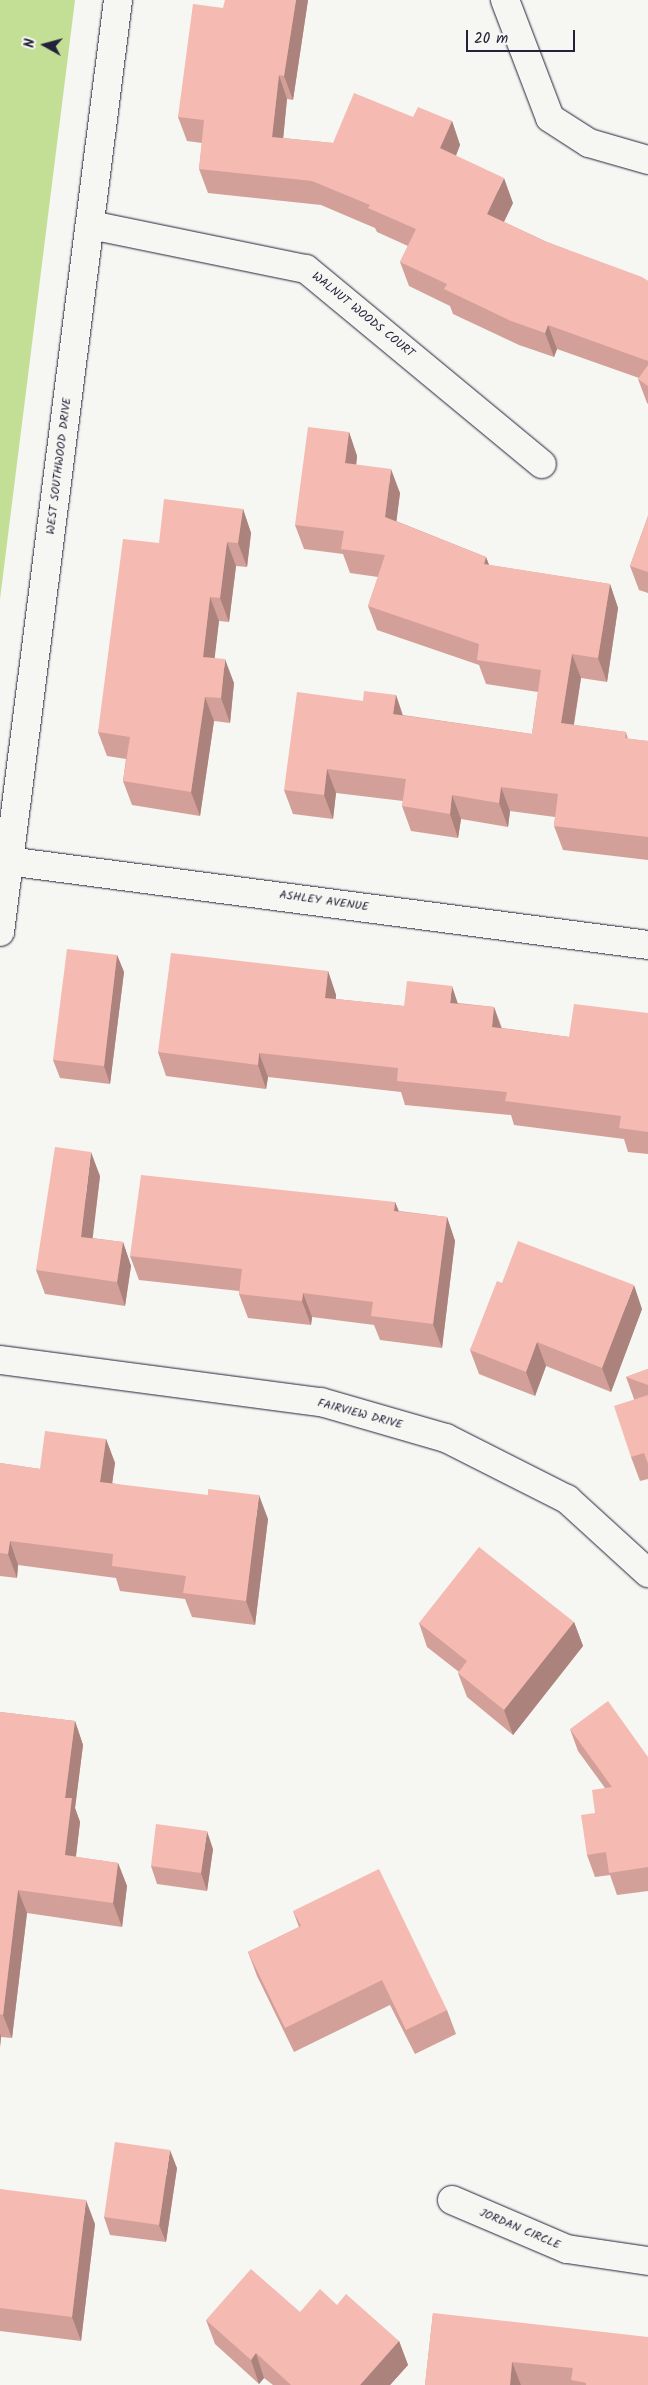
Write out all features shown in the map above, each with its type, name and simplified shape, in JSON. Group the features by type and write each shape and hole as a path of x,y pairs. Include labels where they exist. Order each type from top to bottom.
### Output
{"street":[{"name":"WEST SOUTHWOOD DRIVE","path":"0,932 5,861 91,224 118,0"},
{"path":"505,0 550,118 589,143 648,160"},
{"name":"WALNUT WOODS COURT","path":"91,224 306,269 542,464"},
{"name":"ASHLEY AVENUE","path":"5,861 648,945"},
{"name":"FAIRVIEW DRIVE","path":"0,1360 321,1402 446,1438 567,1499 648,1573"},
{"name":"JORDAN CIRCLE","path":"452,2200 567,2249 648,2261"}],"green space":[{"path":"0,0 75,0 0,599"}],"building":[{"path":"225,0 296,0 284,76 279,75 272,137 333,143 354,93 413,117 418,107 452,121 440,148 504,178 487,214 547,242 642,277 648,281 648,361 548,325 545,333 511,321 444,289 447,284 400,262 416,229 368,208 370,205 312,181 199,169 204,120 178,117 193,4 223,8"},
{"path":"648,365 648,386 638,379"},
{"path":"308,427 349,432 345,463 391,469 385,517 486,557 484,564 610,584 598,658 572,654 561,723 626,732 625,738 648,741 648,837 554,826 558,794 501,787 499,803 452,795 450,814 402,806 406,779 327,769 324,795 284,790 297,692 363,701 364,691 396,695 393,714 532,734 541,670 477,660 479,644 368,606 385,555 341,549 344,531 295,525"},
{"path":"164,499 243,509 238,543 227,542 220,598 210,597 203,657 225,659 221,698 205,697 191,792 123,781 130,737 98,732 123,539 159,543"},
{"path":"648,516 648,572 630,566"},
{"path":"67,949 117,955 104,1066 53,1060"},
{"path":"171,953 328,971 325,998 404,1006 407,981 452,986 450,1003 494,1007 492,1027 569,1037 574,1004 648,1013 648,1132 619,1128 621,1116 505,1101 507,1092 397,1081 398,1068 259,1053 258,1065 158,1052"},
{"path":"55,1147 91,1152 81,1237 123,1242 117,1282 36,1270"},
{"path":"141,1175 395,1202 394,1211 447,1217 433,1324 371,1316 373,1302 303,1293 302,1301 239,1294 242,1269 130,1256"},
{"path":"518,1241 634,1285 602,1368 537,1342 526,1372 470,1350 497,1281 502,1283"},
{"path":"648,1369 648,1385 626,1377"},
{"path":"648,1395 648,1464 644,1453 631,1457 614,1406"},
{"path":"45,1431 106,1439 100,1482 208,1495 208,1489 259,1495 246,1601 183,1593 186,1576 112,1566 113,1554 10,1541 8,1554 0,1553 0,1463 40,1469"},
{"path":"479,1547 574,1622 504,1710 458,1673 467,1661 419,1623"},
{"path":"608,1701 648,1757 648,1867 609,1873 606,1852 587,1855 581,1815 595,1813 592,1790 612,1787 570,1729"},
{"path":"0,1712 75,1721 65,1798 72,1798 65,1855 118,1863 113,1903 18,1890 3,2015 0,2014"},
{"path":"156,1824 207,1831 201,1873 151,1866"},
{"path":"379,1869 447,2010 406,2030 382,1980 285,2028 248,1952 301,1926 293,1911"},
{"path":"115,2142 170,2150 159,2225 104,2217"},
{"path":"0,2189 86,2200 72,2317 0,2308"},
{"path":"251,2269 300,2312 320,2289 337,2305 346,2294 399,2341 360,2385 291,2385 256,2353 251,2360 206,2320"},
{"path":"433,2313 648,2337 648,2385 586,2385 586,2383 571,2380 573,2368 512,2362 510,2385 425,2385"}]}
